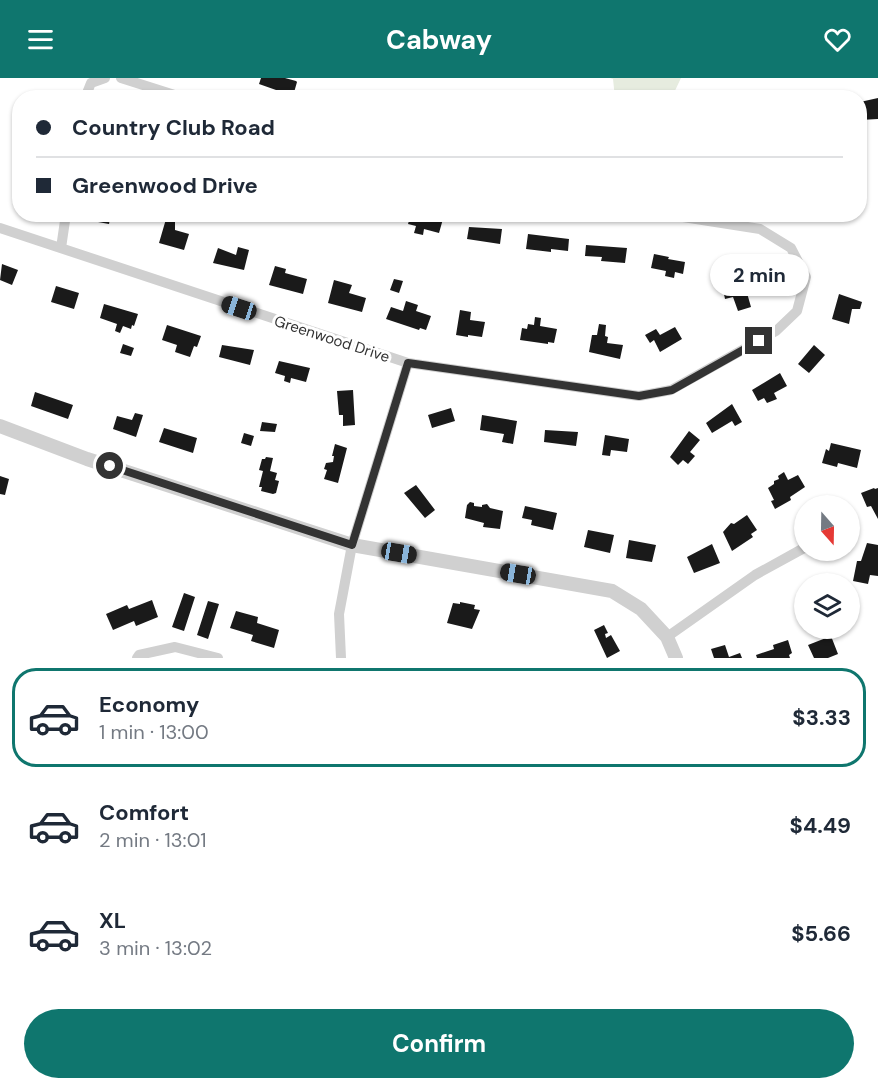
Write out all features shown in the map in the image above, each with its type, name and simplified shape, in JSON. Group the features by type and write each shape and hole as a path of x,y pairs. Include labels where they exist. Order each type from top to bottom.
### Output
{"street":[{"path":"88,90 91,82 105,78"},
{"path":"121,78 159,90"},
{"path":"60,248 65,222"},
{"name":"Greenwood Drive","path":"0,228 408,363 639,396 672,390 776,331 797,311 806,277 791,248 760,229 715,222"},
{"path":"341,658 339,614 352,545 408,363"},
{"path":"0,426 87,459 352,545 612,591 641,609 667,636 676,658"},
{"path":"667,636 755,575 794,554"},
{"path":"137,658 139,655 175,647 218,658"}],"shaded area":[{"path":"610,78 681,78 675,90 614,90 613,79"}],"building":[{"path":"261,78 285,78 297,82 295,90 276,90 259,84"},
{"path":"878,98 878,119 867,120 867,100"},
{"path":"165,222 175,222 175,230 189,234 184,250 159,243"},
{"path":"409,222 442,222 439,233 424,229 423,235 414,233 416,226 408,224"},
{"path":"469,227 502,229 500,244 467,239"},
{"path":"528,234 569,239 568,251 551,249 551,252 526,249"},
{"path":"586,245 627,248 625,263 601,261 602,257 585,256"},
{"path":"238,247 249,250 244,270 213,263 218,248 236,255"},
{"path":"654,254 685,262 683,274 675,272 674,278 665,276 666,271 651,268"},
{"path":"2,264 18,270 12,285 0,280"},
{"path":"275,266 286,269 285,273 307,279 303,294 269,285"},
{"path":"739,277 751,307 738,311 733,297 725,299 724,294 728,292 724,282"},
{"path":"394,279 403,281 399,293 390,290"},
{"path":"334,280 352,285 349,293 366,298 362,312 328,303"},
{"path":"56,286 79,293 74,309 51,302"},
{"path":"839,294 862,302 860,309 852,309 849,324 832,319"},
{"path":"406,301 418,305 416,311 431,316 426,330 420,328 419,330 386,319 391,307 403,311"},
{"path":"104,304 138,314 134,326 132,325 131,329 123,326 120,333 115,331 117,324 100,318"},
{"path":"460,310 471,312 470,320 485,322 482,337 456,335"},
{"path":"535,317 541,318 540,326 557,329 554,343 520,340 522,328 527,329 528,324 534,325"},
{"path":"599,324 606,325 607,343 623,345 620,359 589,352 592,335 597,335"},
{"path":"167,325 201,336 190,357 175,352 177,345 162,340"},
{"path":"675,327 682,339 660,352 654,340 650,343 645,335 656,329 660,335"},
{"path":"123,344 134,348 131,356 120,353"},
{"path":"222,345 254,350 250,365 219,357"},
{"path":"814,345 825,355 809,373 798,364"},
{"path":"279,361 310,368 306,382 291,378 290,383 284,381 285,376 275,373"},
{"path":"780,373 787,386 774,393 777,399 767,403 764,398 758,401 752,390"},
{"path":"353,390 355,425 343,426 343,415 339,415 337,391"},
{"path":"35,392 73,405 68,419 31,406"},
{"path":"732,404 742,422 735,426 732,421 712,433 706,423"},
{"path":"451,408 455,421 432,428 428,415"},
{"path":"135,413 143,415 136,437 113,429 117,416 132,420"},
{"path":"482,415 517,421 513,444 502,442 504,434 480,430"},
{"path":"262,422 277,424 275,432 260,431"},
{"path":"164,428 197,438 193,453 159,442"},
{"path":"545,430 578,432 576,446 544,442"},
{"path":"689,431 700,440 690,452 695,456 688,464 683,460 678,465 670,457"},
{"path":"244,433 254,436 251,446 241,443"},
{"path":"605,435 629,439 627,452 611,450 610,456 602,455"},
{"path":"831,443 861,450 857,468 838,463 837,467 822,463 826,449 829,451"},
{"path":"335,444 347,448 338,483 324,479 327,470 324,469 326,463 333,462"},
{"path":"273,458 270,471 277,473 275,480 279,481 276,493 273,494 261,491 262,487 259,487 263,471 259,470 262,459"},
{"path":"784,472 788,480 798,475 805,487 790,497 791,500 775,509 771,501 774,500 768,488"},
{"path":"0,476 9,479 5,495 0,494"},
{"path":"416,485 435,510 425,518 404,493"},
{"path":"878,488 878,519 871,506 867,507 861,493"},
{"path":"470,502 474,503 474,506 482,507 487,504 490,508 503,511 500,529 483,527 484,523 465,518 467,505"},
{"path":"525,506 557,513 553,530 531,525 532,520 522,518"},
{"path":"747,515 757,530 751,534 753,537 732,551 723,532 731,523 734,524"},
{"path":"588,530 614,535 610,553 584,547"},
{"path":"629,540 656,545 652,562 626,558"},
{"path":"867,543 878,545 878,576 870,575 868,584 860,582 860,573 855,573 857,561 861,561"},
{"path":"712,544 720,563 694,573 687,557"},
{"path":"184,593 195,597 184,631 172,627"},
{"path":"152,600 158,617 136,626 134,621 113,630 106,614 127,605 129,609"},
{"path":"208,601 219,604 208,639 197,635"},
{"path":"460,602 475,605 474,609 480,610 472,629 447,623 453,603 460,604"},
{"path":"236,611 258,617 257,623 279,630 274,648 251,641 253,635 230,628"},
{"path":"604,625 608,633 605,634 606,638 611,635 620,651 607,658 594,630"},
{"path":"823,639 832,639 838,654 828,658 814,658 808,645"},
{"path":"788,640 792,653 789,655 790,658 757,658 756,655 774,649 773,645"},
{"path":"725,645 729,657 740,653 742,658 714,658 711,649"}],"route":[{"path":"110,466 352,545 408,363 639,396 672,390 759,341"}]}
